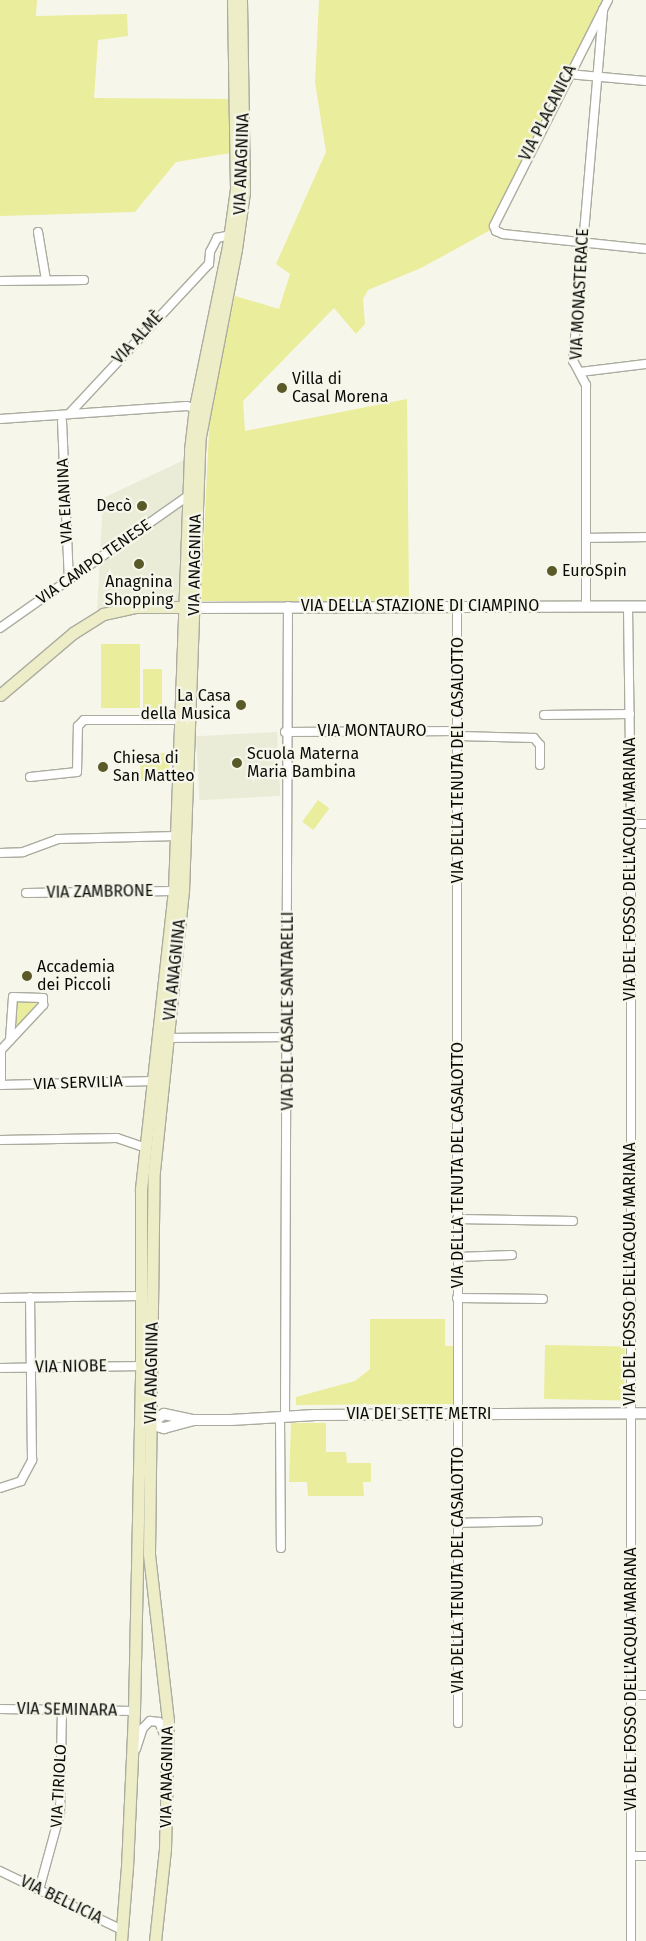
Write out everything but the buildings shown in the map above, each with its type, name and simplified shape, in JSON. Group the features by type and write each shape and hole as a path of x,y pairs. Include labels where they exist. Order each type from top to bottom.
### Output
{"main road":[{"name":"VIA ANAGNINA","path":"155,1941 164,1873 168,1779 167,1698 150,1583 145,1423 141,1366 140,1223 146,1148 174,890 185,621 190,608 187,582 188,496 198,412 230,235 237,160 233,0"},
{"name":"VIA ANAGNINA","path":"121,1935 134,1711 154,1228 155,1155 183,890 190,608 198,412 242,208 246,151 242,0"},
{"path":"165,606 179,596 187,582"},
{"path":"0,695 92,620 126,608 165,606 190,608"},
{"path":"165,606 185,621"}],"street":[{"name":"VIA PLACANICA","path":"582,243 503,234 494,228 495,219 568,74 608,0"},
{"name":"VIA MONASTERACE","path":"586,607 586,385 573,361 604,9"},
{"path":"568,74 646,81"},
{"path":"38,232 46,280"},
{"name":"VIA ALMÈ","path":"69,414 209,264 216,240 230,235"},
{"path":"582,243 646,250"},
{"path":"0,281 84,280"},
{"path":"580,372 646,364"},
{"path":"0,419 69,414 198,412"},
{"name":"VIA EIANINA","path":"62,421 69,580"},
{"name":"VIA CAMPO TENESE","path":"0,628 188,496"},
{"path":"586,538 646,537"},
{"name":"VIA DELLA STAZIONE DI CIAMPINO","path":"190,608 288,606 646,606"},
{"name":"VIA DEL CASALE SANTARELLI","path":"281,1548 288,1037 285,732 288,606"},
{"name":"VIA DELLA TENUTA DEL CASALOTTO","path":"458,606 458,1723"},
{"name":"VIA DEL FOSSO DELL'ACQUA MARIANA","path":"628,607 631,824 631,1941"},
{"path":"544,716 630,714"},
{"path":"30,777 77,772 78,726 84,720 182,720"},
{"name":"VIA MONTAURO","path":"285,732 459,734 534,738 540,745 540,765"},
{"path":"631,824 646,824"},
{"path":"0,853 23,852 58,839 176,836"},
{"name":"VIA ZAMBRONE","path":"26,893 174,890"},
{"name":"VIA SERVILIA","path":"10,1040 13,997 43,998 43,1004 1,1050 1,1085 154,1081"},
{"path":"168,1038 288,1037"},
{"path":"0,1140 117,1138 146,1148"},
{"path":"457,1219 573,1221"},
{"path":"140,1223 154,1228"},
{"path":"457,1257 512,1255"},
{"path":"0,1298 141,1296"},
{"path":"0,1488 21,1481 32,1463 30,1297"},
{"path":"457,1298 543,1299"},
{"name":"VIA NIOBE","path":"0,1368 141,1366"},
{"name":"VIA DEI SETTE METRI","path":"145,1423 164,1414 193,1420 283,1417 646,1413"},
{"path":"457,1522 538,1521"},
{"path":"632,1695 646,1695"},
{"name":"VIA SEMINARA","path":"0,1709 134,1711"},
{"name":"VIA TIRIOLO","path":"39,1890 60,1813 62,1709"},
{"path":"131,1763 143,1728 149,1721 157,1721 164,1734 168,1779"},
{"path":"631,1856 646,1856"},
{"name":"VIA BELLICIA","path":"0,1871 121,1935"}],"shaded area":[{"path":"184,460 182,603 148,601 97,612 103,498"},
{"name":"Scuola Materna Maria Bambina","path":"277,732 280,796 199,800 196,736"}],"green space":[{"path":"0,0 37,0 36,16 127,14 128,36 98,40 94,98 236,99 237,152 176,162 135,212 0,216"},
{"path":"319,0 608,0 494,228 421,268 368,290 363,299 365,324 356,334 334,308 243,401 245,431 407,399 409,601 201,601 210,409 235,296 279,309 290,274 276,264 326,152 315,82"},
{"path":"101,644 140,644 140,708 101,708"},
{"path":"143,669 162,669 162,710 143,710"},
{"path":"169,753 170,779 141,780 140,754"},
{"path":"318,800 329,808 313,830 302,822"},
{"path":"39,1000 20,1025 15,1025 16,1001"},
{"path":"370,1319 445,1319 445,1346 454,1346 454,1404 296,1405 296,1397 355,1381 370,1369"},
{"path":"545,1345 625,1346 624,1400 544,1399"},
{"path":"291,1423 326,1423 326,1452 346,1452 347,1463 371,1463 371,1482 363,1482 364,1496 308,1496 307,1482 289,1482"}],"place":[{"name":"Villa di Casal Morena","path":"282,388"},
{"name":"Decò","path":"142,506"},
{"name":"Anagnina Shopping","path":"139,564"},
{"name":"EuroSpin","path":"552,571"},
{"name":"La Casa della Musica","path":"241,705"},
{"name":"Scuola Materna Maria Bambina","path":"237,763"},
{"name":"Chiesa di San Matteo","path":"103,767"},
{"name":"Accademia dei Piccoli","path":"27,976"}]}
